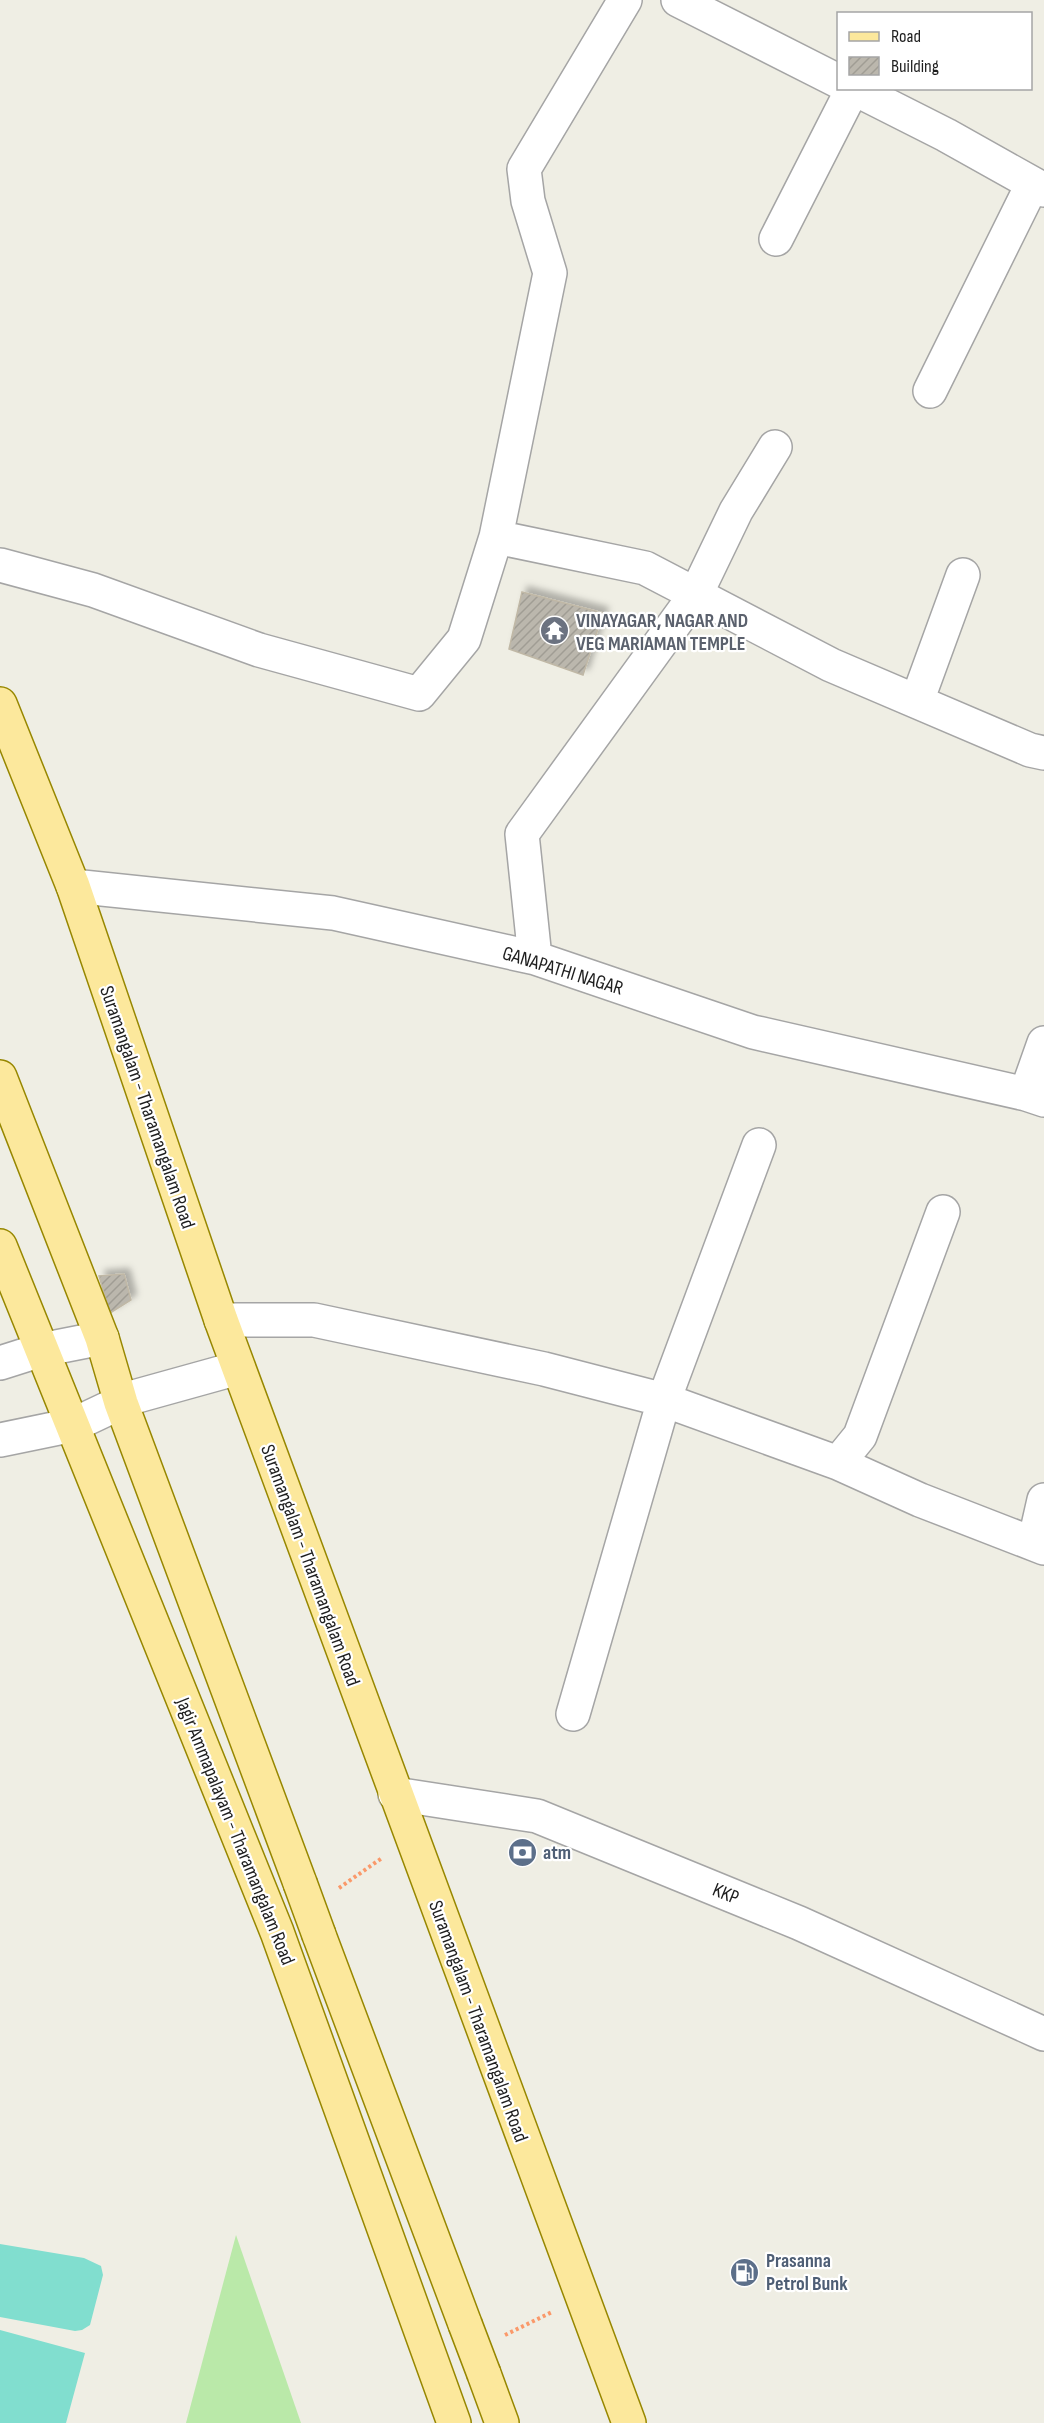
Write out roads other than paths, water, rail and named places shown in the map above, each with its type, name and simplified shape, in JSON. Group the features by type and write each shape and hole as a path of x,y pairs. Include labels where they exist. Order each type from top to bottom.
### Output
{"main road":[{"name":"Suramangalam - Tharamangalam Road","path":"0,704 73,886 238,1368 629,2423"},
{"path":"0,1077 102,1338 121,1402 502,2423"},
{"name":"Jagir Ammapalayam - Tharamangalam Road","path":"0,1246 278,1932 454,2423"}],"street":[{"path":"0,565 93,590 259,650 419,694 464,639 496,537 550,273 528,201 524,169 625,0"},
{"path":"678,0 837,80"},
{"path":"776,239 852,90"},
{"path":"857,90 946,135 1038,188 930,391"},
{"path":"535,958 522,834 696,594 736,511 776,447"},
{"path":"496,537 645,568 831,665 1030,750 1044,753"},
{"path":"917,701 963,575"},
{"name":"GANAPATHI NAGAR","path":"73,886 333,913 535,958 753,1032 1035,1097"},
{"path":"1035,1097 1044,1043"},
{"path":"573,1714 664,1400 759,1145"},
{"path":"838,1462 860,1436 943,1212"},
{"path":"221,1320 314,1320 544,1369 664,1400 838,1462 920,1500 1039,1546 1044,1500"},
{"path":"0,1363 41,1350 102,1338"},
{"path":"0,1440 73,1425 130,1398 238,1368"},
{"name":"KKP","path":"395,1794 537,1816 800,1923 1044,2034"}],"place":[{"name":"VINAYAGAR, NAGAR AND VEG MARIAMAN TEMPLE","path":"555,631"},
{"name":"atm","path":"522,1852"},
{"name":"Prasanna Petrol Bunk","path":"745,2272"}]}
